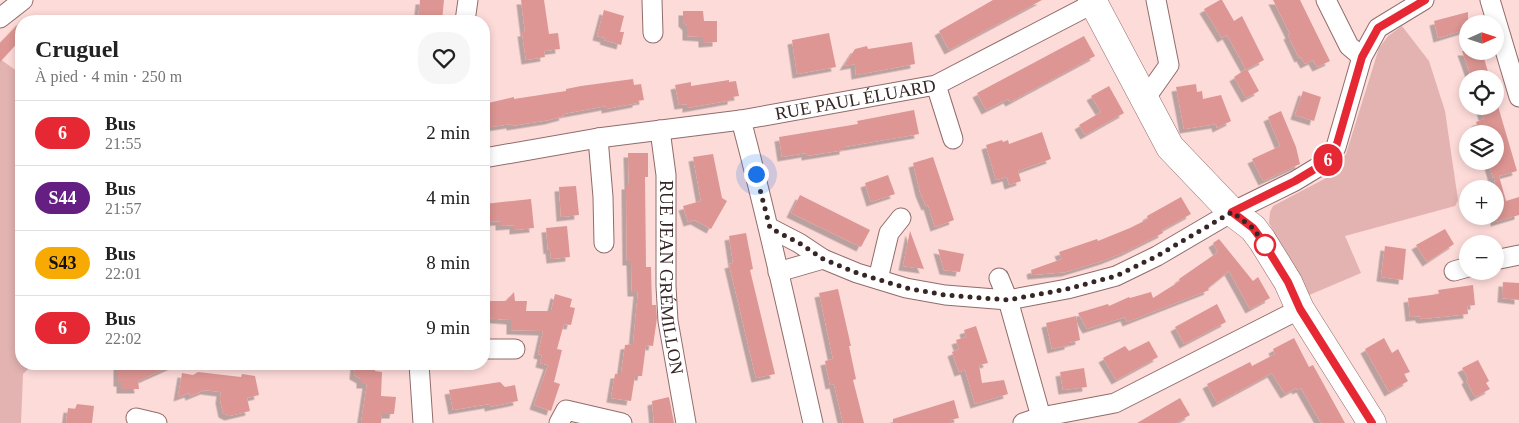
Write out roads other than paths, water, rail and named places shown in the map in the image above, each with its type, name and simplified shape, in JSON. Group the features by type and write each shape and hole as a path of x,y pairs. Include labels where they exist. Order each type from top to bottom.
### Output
{"street":[{"path":"0,18 23,0"},
{"path":"466,15 468,0"},
{"path":"652,0 653,33"},
{"path":"1144,99 1168,65 1156,0"},
{"path":"1326,0 1349,46 1362,57"},
{"path":"770,228 799,243 823,259 906,288 945,295 1008,300 1067,289 1116,276 1157,256 1232,212 1295,181 1328,161 1336,147 1362,57 1378,28 1424,0"},
{"path":"1490,0 1519,97"},
{"path":"1093,1 1170,147 1232,212 1253,228 1262,240 1288,282 1300,309 1372,423"},
{"name":"RUE PAUL ÉLUARD","path":"490,157 598,138 741,120 936,85 1093,1"},
{"path":"936,85 953,139"},
{"path":"741,120 770,228 778,272 814,423"},
{"name":"RUE JEAN GRÉMILLON","path":"660,130 666,175 666,286 668,321 686,423"},
{"path":"598,138 603,197 604,243"},
{"path":"878,279 889,233 901,218"},
{"path":"1504,258 1519,255"},
{"path":"778,272 823,259"},
{"path":"999,278 1008,300 1041,417"},
{"path":"1023,423 1041,417 1115,403 1300,309"},
{"path":"490,349 515,349"},
{"path":"419,370 423,423"},
{"path":"562,416 622,423"},
{"path":"136,418 157,423"}]}
